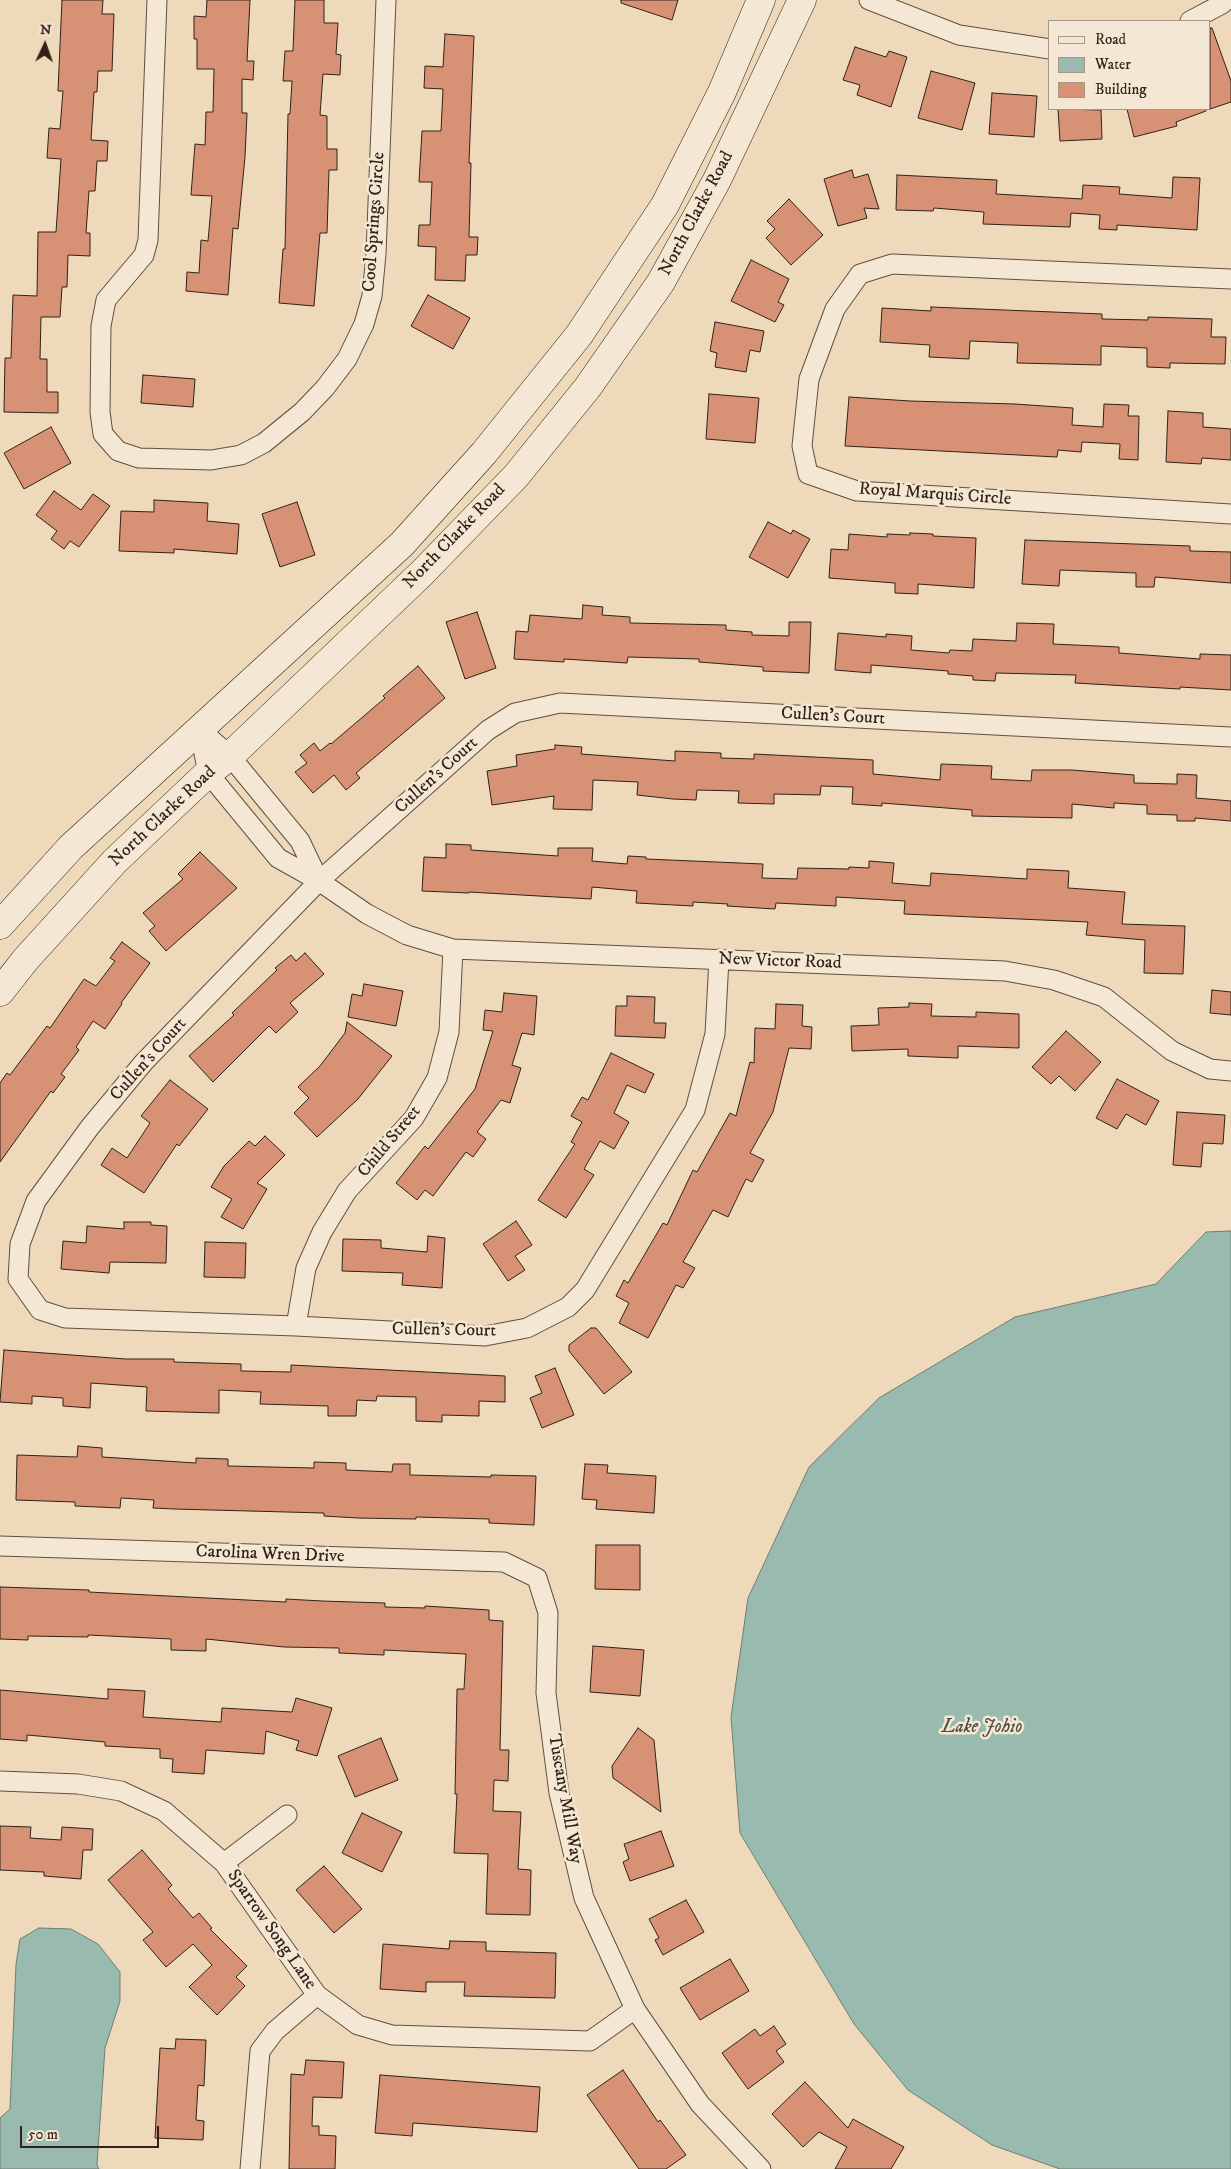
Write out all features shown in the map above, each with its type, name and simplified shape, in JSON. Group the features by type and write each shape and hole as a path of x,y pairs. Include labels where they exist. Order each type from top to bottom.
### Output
{"street":[{"name":"Cool Springs Circle","path":"157,0 148,240 144,255 106,300 101,326 100,412 103,434 118,451 139,458 211,460 241,455 264,443 302,412 325,388 347,359 364,324 372,296 376,254 386,0"},
{"name":"North Clarke Road","path":"0,925 71,847 402,544 484,453 579,335 665,205 722,92 761,0"},
{"name":"North Clarke Road","path":"0,992 26,959 115,861 208,773 230,756 428,566 516,476 588,387 661,282 717,180 802,0"},
{"path":"869,0 959,35 1048,49"},
{"path":"1192,20 1226,0"},
{"name":"Royal Marquis Circle","path":"1231,279 892,264 860,274 834,309 809,379 802,446 808,474 857,491 1231,514"},
{"name":"Cullen's Court","path":"719,959 715,1034 695,1110 585,1290 568,1307 527,1328 485,1336 296,1326 65,1318 40,1310 18,1279 20,1244 36,1201 90,1127 144,1062 319,881 488,730 515,712 560,704 1231,737"},
{"path":"199,729 230,756 300,840 319,881"},
{"name":"New Victor Road","path":"199,729 208,773 278,858 319,881 367,914 399,930 454,949 1005,970 1054,980 1104,997 1172,1051 1210,1069 1231,1071"},
{"name":"Child Street","path":"296,1326 306,1268 322,1232 348,1191 414,1118 438,1078 449,1032 454,949"},
{"name":"Carolina Wren Drive","path":"0,1546 504,1562 537,1578"},
{"name":"Tuscany Mill Way","path":"537,1578 548,1613 546,1693 559,1793 584,1898 635,2009 700,2104 761,2169"},
{"name":"Sparrow Song Lane","path":"0,1781 78,1784 121,1791 164,1810 224,1863 317,1995 358,2025 392,2035 590,2041 635,2009"},
{"path":"224,1863 287,1815"},
{"path":"250,2169 260,2051 276,2030 317,1995"}],"water":[{"name":"Lake Johio","path":"1231,1231 1231,2169 1060,2169 992,2145 908,2090 854,2024 740,1833 731,1717 748,1598 809,1467 879,1398 1015,1317 1156,1284 1206,1232"},
{"path":"39,1928 71,1929 98,1944 120,1972 120,2001 105,2048 97,2165 99,2169 0,2169 0,2118 10,2109 16,1964 20,1939"}],"building":[{"path":"62,0 103,0 102,14 114,14 112,71 98,71 97,92 94,92 91,140 108,141 107,161 97,161 95,191 89,191 86,233 90,233 90,256 68,255 67,287 62,287 60,317 41,317 40,359 47,359 47,392 58,392 58,413 4,412 5,358 11,358 13,295 37,296 38,232 56,232 61,159 47,158 49,128 60,129 63,91 58,91"},
{"path":"207,0 250,0 247,61 254,61 253,80 242,79 242,113 247,113 245,157 238,229 233,228 228,295 186,291 187,272 199,273 201,240 208,241 212,196 191,195 195,144 205,145 206,112 213,112 214,69 197,69 197,39 194,39 194,16 206,17"},
{"path":"295,0 324,0 324,23 338,23 336,54 341,55 340,75 323,74 320,115 327,116 327,149 337,149 337,170 329,170 327,233 320,233 314,306 279,303 283,249 285,249 288,114 290,114 292,81 283,81 285,51 293,51"},
{"path":"621,0 678,0 672,20 621,3"},
{"path":"1211,28 1231,81 1231,102 1211,109"},
{"path":"445,34 474,36 469,163 471,163 469,237 478,237 477,255 466,255 465,281 435,280 436,247 418,246 419,225 430,225 432,182 419,182 422,131 441,131 443,89 424,88 425,66 443,67"},
{"path":"855,47 886,57 889,51 907,57 891,107 857,95 860,85 843,80"},
{"path":"931,71 975,83 962,130 918,118"},
{"path":"992,93 1037,96 1034,137 989,134"},
{"path":"1058,110 1101,110 1102,139 1060,141"},
{"path":"1127,110 1206,110 1176,122 1177,126 1134,137"},
{"path":"852,170 854,178 868,174 879,209 864,208 867,218 838,226 824,179"},
{"path":"897,175 997,180 996,194 1082,199 1083,185 1120,187 1119,194 1172,198 1173,177 1200,178 1197,230 1117,225 1117,230 1099,229 1100,215 1071,213 1070,227 983,224 984,212 934,208 933,211 896,210"},
{"path":"789,199 823,235 791,265 766,238 775,229 767,221"},
{"path":"751,260 789,279 778,302 784,305 775,322 731,301"},
{"path":"428,295 470,318 453,349 411,326"},
{"path":"931,307 1102,314 1102,319 1148,320 1148,317 1212,319 1211,337 1226,337 1225,364 1170,363 1170,368 1147,367 1147,348 1101,346 1101,365 1017,363 1018,343 970,341 969,359 929,357 930,345 880,342 882,308 931,311"},
{"path":"715,322 764,331 760,352 750,350 746,372 715,367 717,353 710,351"},
{"path":"143,375 195,379 193,407 141,403"},
{"path":"709,394 759,398 755,443 706,439"},
{"path":"849,397 1073,408 1072,425 1103,427 1104,404 1129,405 1128,416 1139,416 1138,460 1119,459 1120,444 1082,442 1081,452 1058,450 1057,457 845,446"},
{"path":"1168,411 1203,413 1203,427 1231,429 1231,460 1202,458 1201,464 1166,462"},
{"path":"51,427 71,463 24,489 4,453"},
{"path":"54,491 81,510 93,494 110,506 79,547 70,541 64,549 51,539 57,531 36,515"},
{"path":"154,500 208,503 207,521 239,524 237,554 174,549 174,553 119,551 121,511 154,512"},
{"path":"297,502 315,555 280,567 262,514"},
{"path":"768,522 791,534 793,530 810,539 788,578 749,557"},
{"path":"910,533 976,538 974,588 918,584 918,594 895,593 895,583 829,578 831,549 848,550 849,534 887,537 887,534 910,535"},
{"path":"1025,540 1190,546 1190,551 1231,552 1231,583 1155,577 1154,587 1136,587 1136,573 1060,570 1059,586 1022,584"},
{"path":"583,605 603,607 602,615 630,617 630,623 726,625 726,630 752,632 752,635 789,636 789,622 811,622 809,673 763,671 763,667 699,662 699,659 628,657 627,663 564,659 564,662 514,659 516,631 528,632 530,615 582,619"},
{"path":"477,612 496,668 465,679 446,622"},
{"path":"1017,623 1054,624 1053,644 1119,647 1119,653 1200,659 1200,654 1231,655 1231,690 1075,683 1076,675 996,673 995,681 973,680 973,676 948,674 948,671 871,665 871,673 835,670 838,633 886,637 886,634 912,636 911,650 949,653 950,650 972,651 973,639 1016,641"},
{"path":"418,666 445,698 356,773 360,778 346,790 334,775 313,793 295,772 307,763 300,755 314,743 320,751 331,744 385,698 383,696"},
{"path":"555,745 582,747 581,754 675,761 675,751 721,753 721,758 754,759 754,754 873,760 873,774 940,780 941,764 992,766 991,779 1031,781 1032,770 1072,770 1134,775 1134,783 1177,784 1177,774 1197,775 1196,798 1231,801 1231,821 1195,818 1195,821 1177,821 1177,815 1147,814 1147,805 1114,803 1114,808 1072,804 1072,818 972,816 972,810 882,803 882,806 852,804 853,787 821,786 820,795 774,794 774,804 738,803 739,791 697,790 696,800 673,799 637,795 638,782 593,780 592,810 553,809 554,796 492,805 487,771 517,766 516,755 555,749"},
{"path":"446,844 471,845 471,850 558,856 558,848 593,848 592,861 627,864 628,856 646,857 646,859 763,864 762,878 797,879 798,868 869,868 869,861 894,863 892,883 930,886 931,873 1027,879 1027,869 1069,871 1068,888 1125,892 1122,924 1185,926 1183,974 1144,973 1145,940 1086,935 1088,922 904,914 905,901 836,897 836,906 776,903 775,909 693,902 693,906 636,903 637,891 592,887 591,899 422,891 424,857 446,858"},
{"path":"200,852 237,888 166,951 149,931 155,926 143,913 183,879 178,874"},
{"path":"122,942 150,963 105,1029 93,1021 76,1047 79,1050 61,1074 65,1077 53,1093 51,1091 0,1162 0,1083 7,1073 10,1075 47,1026 50,1028 84,979 96,986 115,961 110,958"},
{"path":"305,953 324,974 290,1003 298,1012 276,1033 269,1026 213,1082 189,1056 234,1015 232,1013 277,970 275,968 291,955 296,961"},
{"path":"364,984 403,991 396,1026 348,1017 352,994 362,996"},
{"path":"1212,990 1231,992 1231,1015 1210,1013"},
{"path":"504,993 537,996 534,1035 522,1033 512,1065 521,1068 510,1103 501,1100 477,1132 486,1139 473,1157 466,1152 433,1196 425,1190 417,1200 396,1183 425,1146 428,1149 475,1089 493,1031 483,1030 485,1010 502,1012"},
{"path":"627,996 655,997 654,1023 666,1023 665,1038 615,1036 616,1006 627,1006"},
{"path":"909,1003 932,1004 931,1016 976,1017 976,1012 1019,1014 1019,1048 958,1046 958,1058 908,1056 908,1049 852,1051 851,1026 879,1025 878,1008 909,1007"},
{"path":"776,1004 803,1005 802,1026 812,1027 811,1049 789,1048 773,1112 750,1153 764,1160 752,1182 746,1179 728,1217 713,1210 683,1262 695,1268 683,1288 676,1285 648,1338 619,1323 629,1303 616,1296 624,1280 628,1283 663,1223 667,1225 693,1170 697,1172 730,1113 736,1116 750,1062 754,1063 755,1028 775,1029"},
{"path":"347,1022 392,1056 358,1099 317,1137 294,1113 309,1098 298,1087 320,1066 345,1033"},
{"path":"1066,1031 1101,1062 1075,1091 1059,1076 1051,1084 1032,1067"},
{"path":"611,1053 654,1074 645,1093 627,1085 614,1113 629,1122 614,1149 600,1141 584,1169 594,1175 566,1218 538,1200 575,1144 571,1142 582,1122 571,1116 582,1097 588,1100"},
{"path":"1117,1079 1159,1101 1146,1125 1126,1114 1117,1129 1096,1118"},
{"path":"170,1080 208,1109 179,1146 177,1144 144,1193 101,1165 112,1148 127,1158 150,1123 141,1116"},
{"path":"1177,1112 1225,1115 1223,1144 1203,1143 1201,1167 1173,1165"},
{"path":"265,1136 285,1155 257,1183 267,1189 243,1229 221,1217 232,1199 211,1187 224,1166 249,1141 255,1146"},
{"path":"516,1221 532,1245 515,1256 525,1270 508,1281 483,1244"},
{"path":"124,1222 151,1222 151,1225 167,1226 166,1263 110,1262 109,1273 61,1269 63,1241 86,1243 87,1226 124,1229"},
{"path":"428,1236 445,1238 442,1288 402,1285 403,1273 342,1271 343,1239 381,1240 381,1248 427,1252"},
{"path":"205,1242 246,1243 245,1278 204,1277"},
{"path":"591,1328 596,1328 632,1372 604,1394 569,1351 569,1345"},
{"path":"4,1350 126,1359 174,1359 174,1362 241,1364 241,1371 291,1372 291,1365 505,1376 505,1402 479,1401 479,1416 442,1415 442,1422 416,1421 416,1397 377,1396 376,1401 357,1400 356,1416 328,1416 328,1406 260,1404 261,1392 219,1390 219,1413 146,1411 147,1387 91,1383 90,1408 63,1406 63,1398 32,1396 32,1404 0,1402"},
{"path":"555,1368 574,1415 542,1428 530,1398 542,1393 535,1376"},
{"path":"78,1446 102,1448 102,1457 196,1463 196,1458 228,1459 228,1466 314,1468 314,1462 346,1463 346,1470 392,1472 393,1464 410,1464 410,1475 536,1476 534,1525 489,1523 489,1519 358,1518 324,1516 324,1513 153,1508 154,1500 121,1498 120,1508 75,1506 75,1502 16,1500 17,1455 77,1457"},
{"path":"585,1464 608,1465 607,1473 656,1476 654,1513 596,1509 597,1500 582,1499"},
{"path":"596,1545 640,1545 640,1590 595,1589"},
{"path":"0,1587 89,1590 89,1592 286,1602 286,1599 385,1603 385,1607 425,1608 425,1606 489,1610 489,1620 503,1621 500,1750 509,1750 508,1781 494,1780 493,1811 521,1812 518,1869 531,1870 530,1915 486,1914 488,1854 454,1853 457,1794 455,1794 457,1689 464,1689 466,1654 384,1650 384,1655 339,1653 339,1648 284,1647 206,1639 206,1651 171,1650 171,1639 88,1635 88,1637 28,1636 28,1640 0,1639"},
{"path":"593,1646 644,1650 640,1696 590,1692"},
{"path":"108,1689 145,1691 143,1717 221,1722 222,1708 292,1712 296,1698 332,1708 317,1756 296,1750 299,1741 266,1731 264,1754 206,1750 204,1774 172,1772 173,1759 160,1758 160,1749 105,1746 105,1742 27,1735 27,1741 0,1739 0,1690 108,1699"},
{"path":"638,1728 654,1740 661,1812 613,1778 612,1766"},
{"path":"381,1738 398,1780 355,1797 338,1756"},
{"path":"362,1813 402,1832 382,1872 342,1853"},
{"path":"0,1826 31,1827 30,1838 61,1840 62,1827 93,1829 92,1850 83,1850 81,1879 44,1876 44,1872 0,1870"},
{"path":"661,1831 674,1866 630,1881 623,1862 629,1859 624,1844"},
{"path":"142,1850 172,1885 168,1889 193,1918 199,1913 212,1928 210,1929 247,1966 236,1977 245,1986 217,2015 189,1987 212,1965 193,1944 166,1967 143,1940 153,1932 108,1880"},
{"path":"324,1866 362,1909 334,1933 296,1890"},
{"path":"686,1900 704,1932 663,1955 655,1940 659,1938 649,1919"},
{"path":"450,1941 486,1942 486,1951 556,1953 555,1998 464,1996 465,1982 426,1982 426,1992 380,1989 383,1944 449,1949"},
{"path":"730,1959 749,1991 700,2020 680,1988"},
{"path":"774,2026 786,2044 776,2051 784,2062 748,2089 722,2053 755,2029 760,2036"},
{"path":"176,2039 206,2040 204,2086 198,2085 196,2120 204,2121 203,2140 155,2138 160,2048 175,2049"},
{"path":"306,2060 344,2062 342,2098 313,2097 312,2126 319,2126 319,2135 336,2136 335,2169 289,2169 291,2074 304,2075"},
{"path":"623,2070 658,2122 660,2120 686,2155 666,2169 639,2169 587,2095"},
{"path":"380,2075 540,2087 537,2132 413,2123 412,2136 375,2133"},
{"path":"805,2082 848,2128 853,2119 904,2147 891,2169 835,2169 847,2147 819,2132 803,2147 772,2114"}]}
